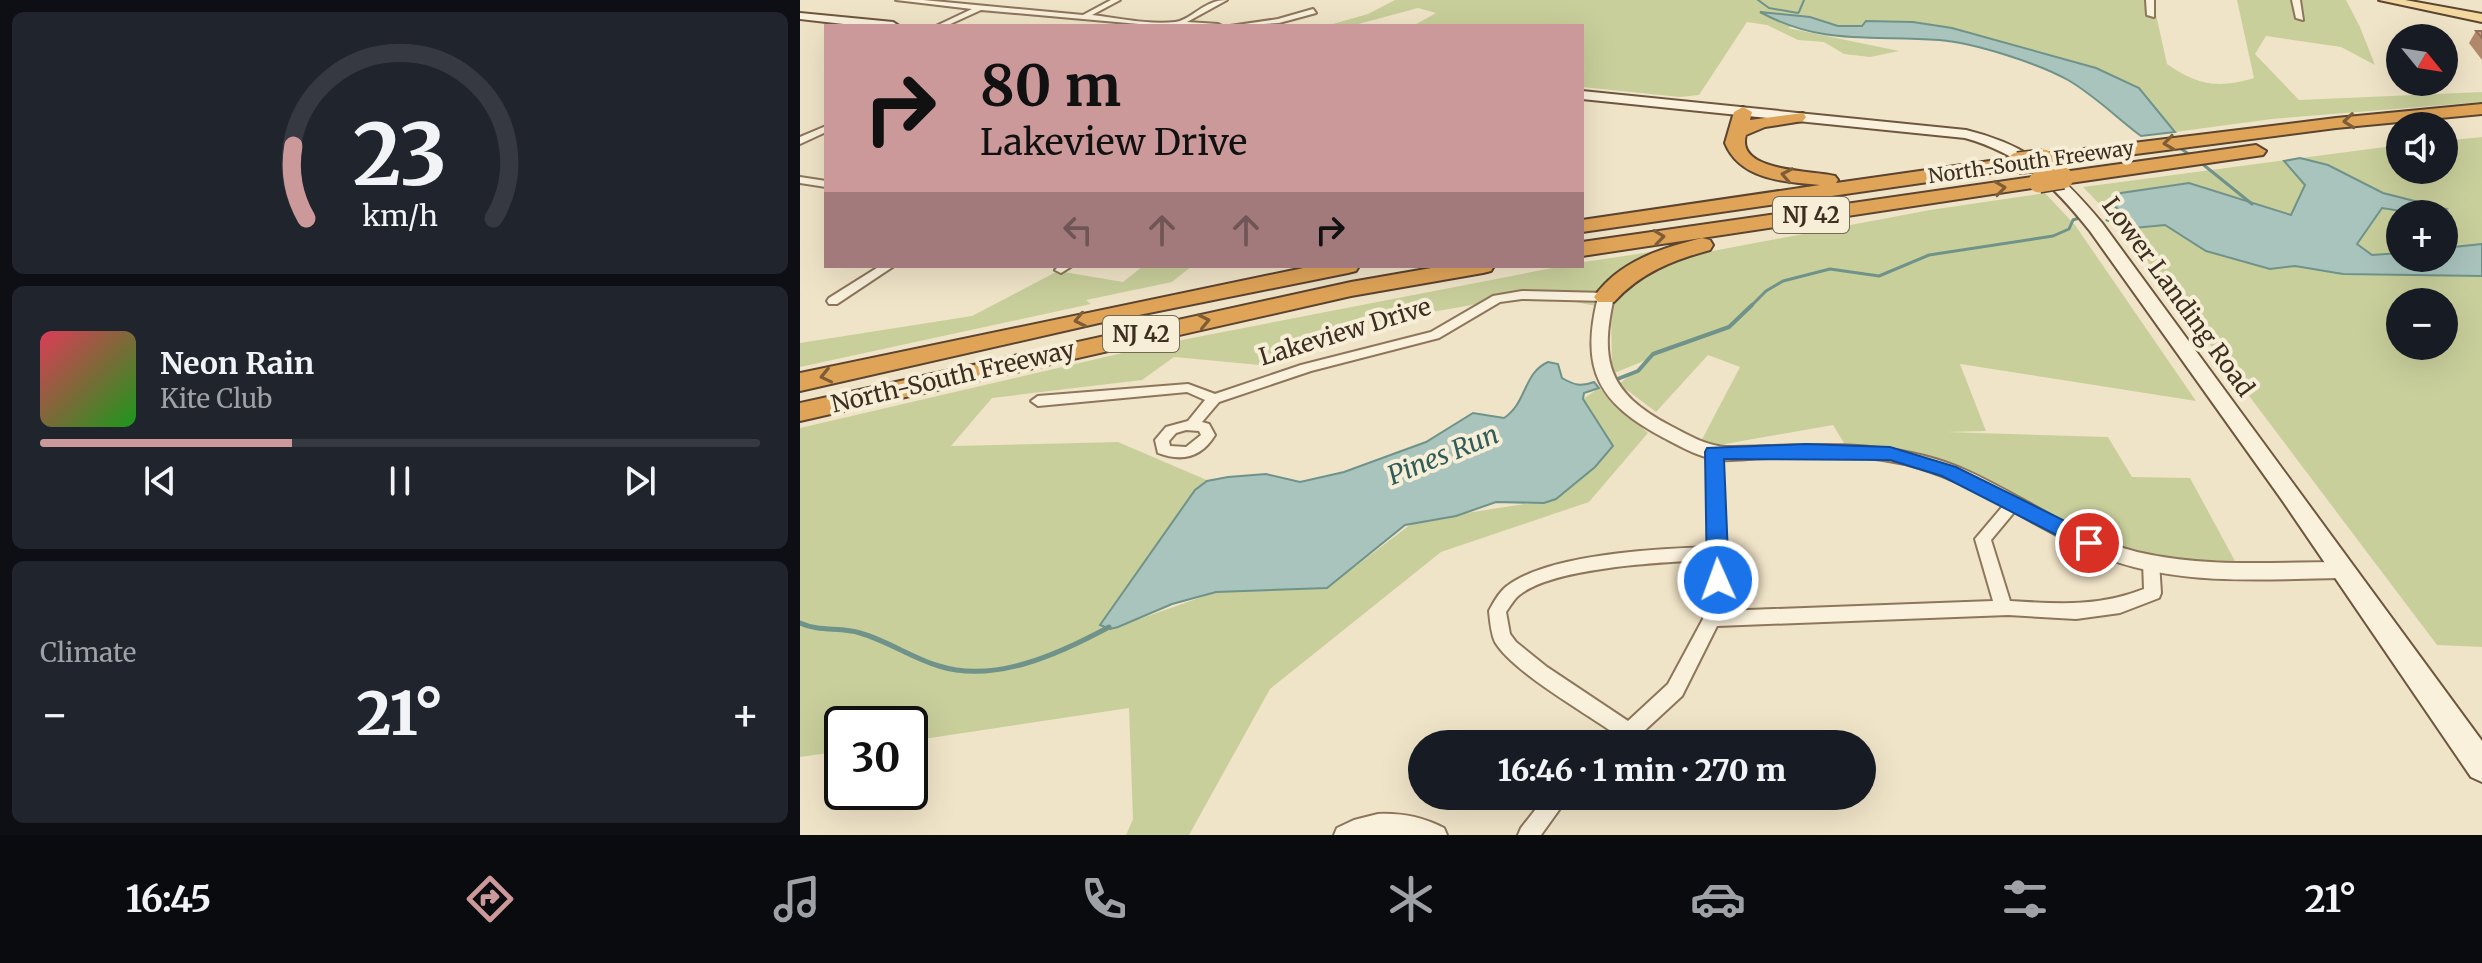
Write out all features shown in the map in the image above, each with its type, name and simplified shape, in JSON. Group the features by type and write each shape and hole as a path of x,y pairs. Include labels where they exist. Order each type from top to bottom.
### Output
{"highway":[{"name":"North-South Freeway","path":"1584,249 1956,194 2140,147 2482,107"},
{"path":"1743,112 1734,147 1741,157 1777,173 1832,180 1920,177"},
{"path":"1737,132 1761,122 1797,117"},
{"path":"2458,129 2482,127"},
{"name":"North-South Freeway","path":"1584,226 2018,163 2063,178 2386,136"},
{"path":"1606,297 1628,274 1681,251 1956,194"},
{"name":"North-South Freeway","path":"800,382 1099,316 1338,268"},
{"name":"North-South Freeway","path":"800,412 1320,295 1472,268"}],"main road":[{"path":"2385,0 2482,17"},
{"path":"2398,0 2482,17"},
{"path":"800,16 874,24"},
{"name":"Lower Landing Road","path":"1584,95 1977,136 2009,147 2044,170 2096,227 2482,767"}],"street":[{"path":"900,0 1166,24"},
{"path":"945,24 999,0"},
{"path":"1084,17 1116,0"},
{"path":"1180,24 1223,0"},
{"path":"2150,0 2151,15"},
{"path":"2296,0 2300,18"},
{"path":"1252,24 1279,21 1313,11"},
{"path":"800,141 824,130"},
{"path":"800,180 824,184"},
{"path":"833,301 885,268"},
{"name":"Lakeview Drive","path":"1214,399 1306,368 1435,335 1497,299 1522,295 1606,297"},
{"path":"1606,297 1597,328 1596,352 1606,382 1650,423 1714,452 1806,450 1890,453 1949,471 2111,552 2151,562 2232,569 2343,570"},
{"path":"1038,401 1188,388 1214,399 1193,424"},
{"path":"1632,730 1675,690 1712,619 1717,599 1714,452"},
{"path":"2004,608 1983,539 2013,504"},
{"path":"1613,730 1521,657 1502,638 1496,617 1502,600 1530,579 1547,573 1649,556 1717,553"},
{"path":"1712,619 2004,608 2076,612 2120,606 2153,593 2151,562"},
{"path":"1528,835 1548,810"},
{"path":"1344,835 1350,831 1404,822 1424,827 1437,835"}],"green space":[{"path":"1395,0 2149,0 2153,1 2167,64 2198,81 2219,84 2254,78 2237,0 2346,0 2375,65 2341,47 2266,36 2255,54 2299,100 2458,96 2458,93 2482,92 2482,102 2272,119 2175,132 2139,88 2096,68 1952,28 1913,22 1866,21 1862,26 1838,26 1810,17 1788,28 1899,51 1870,57 1844,54 1824,42 1798,40 1767,25 1747,22 1699,95 1680,97 1584,87 1584,24 1417,24 1436,13 1418,8 1358,24 1333,24 1368,14"},
{"path":"2482,137 2482,244 2458,247 2458,200 2410,200 2383,193 2328,165 2305,185 2291,215 2189,183 2131,217 2110,215 2083,187 2386,147 2386,184 2458,184 2458,140"},
{"path":"2045,193 2075,225 2196,401 1960,364 1986,431 1947,432 2108,437 2132,477 2190,478 2235,561 2232,569 2111,552 1949,471 1847,448 1833,425 1697,449 1740,367 1708,355 1656,412 1619,384 1651,358 1612,374 1611,309 1534,294 1324,331 1270,366 1174,357 1142,380 992,398 951,446 1118,442 1209,481 1111,629 1216,592 1327,588 1415,521 1556,499 1612,448 1583,399 1599,388 1648,433 1589,502 1441,552 1270,689 1189,835 1126,835 1133,819 1129,708 928,738 928,706 824,706 824,754 800,757 800,428 1161,344 1553,268 1584,268 1584,262 1651,252 1660,261 1930,210"},
{"path":"2382,208 2386,209 2386,254 2372,255 2356,245"},
{"path":"2165,225 2206,251 2270,269 2295,266 2343,274 2482,276 2482,647 2437,645 2123,229"},
{"path":"1140,268 1190,268 1172,282 1086,300 1091,304 800,367 800,343 972,316 1058,271 1123,282"}],"water":[{"path":"1760,12 1810,17 1838,26 1862,26 1866,21 1913,22 1952,28 2096,68 2139,88 2175,132 2141,136 2068,80 1987,49 1939,40 1826,34 1783,23"},
{"path":"2300,158 2328,165 2383,193 2411,200 2386,200 2386,209 2382,208 2357,244 2372,255 2386,254 2386,272 2458,272 2458,247 2482,244 2482,276 2343,274 2295,266 2270,269 2206,251 2165,225 2123,229 2110,215 2129,217 2110,203 2121,193 2189,183 2291,215 2305,185 2284,161"},
{"path":"1548,362 1558,364 1562,378 1581,385 1594,382 1599,388 1584,393 1583,399 1613,446 1595,467 1556,499 1544,503 1496,502 1456,516 1405,525 1327,588 1216,592 1172,604 1118,627 1110,629 1100,625 1195,490 1207,481 1266,474 1300,482 1344,472 1426,442 1473,413 1504,418 1517,404 1534,373"}],"waterway":[{"path":"1758,0 1769,8 1798,13"},
{"path":"1799,12 1804,0"},
{"path":"2177,146 2193,157"},
{"path":"2200,162 2252,204"},
{"name":"Pines Run","path":"1752,305 1766,291 1783,281 1830,269 1879,276 1929,255 2053,236 2069,229 2073,220 2079,218"},
{"name":"Pines Run","path":"2107,220 2121,223"},
{"name":"Pines Run","path":"1615,380 1638,371 1653,354 1729,327 1752,305"},
{"name":"Pines Run","path":"800,623 815,628 860,633 919,659 960,671 982,671 1027,663 1070,647 1109,627"}],"route":[{"path":"1718,580 1714,452 1806,450 1890,453 1949,471 2089,543"}]}
